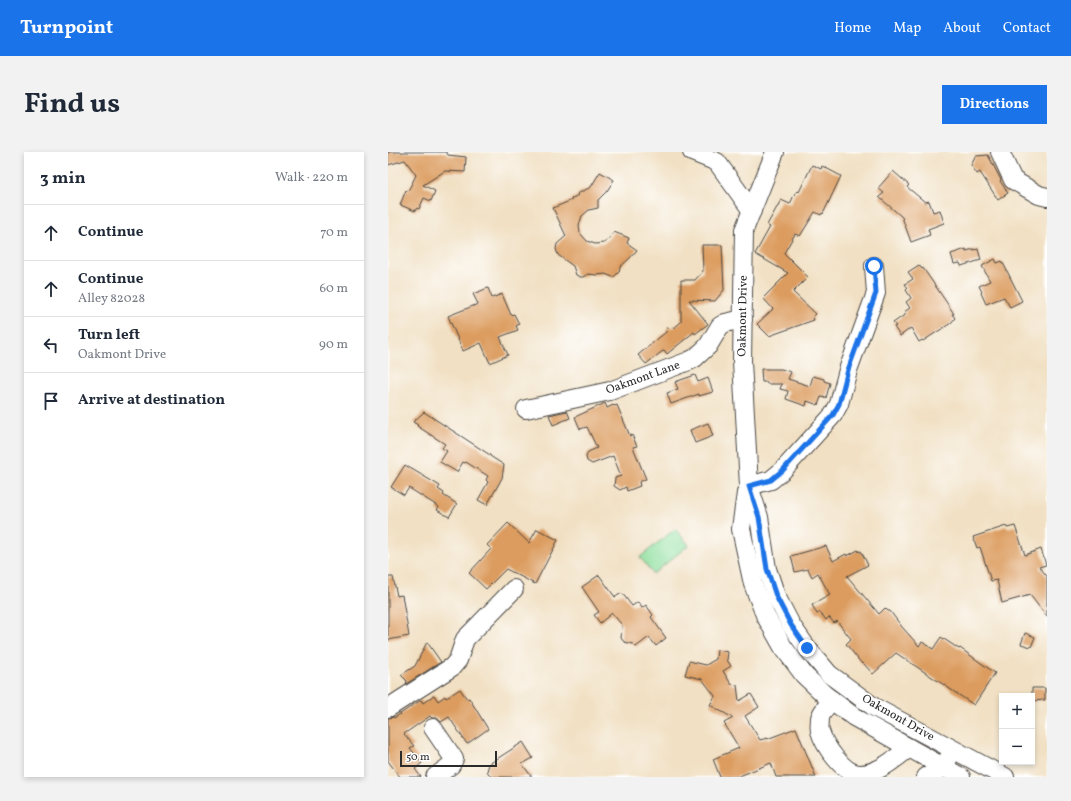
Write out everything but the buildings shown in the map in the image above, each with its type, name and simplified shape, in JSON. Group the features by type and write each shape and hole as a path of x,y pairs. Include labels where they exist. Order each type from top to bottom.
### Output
{"street":[{"path":"692,152 717,162 752,211"},
{"name":"Oakmont Drive","path":"775,152 744,230 742,362 749,486 746,493 741,529 753,584 768,597 829,674 878,709 1004,777"},
{"path":"1000,152 1014,180 1039,195 1047,197"},
{"path":"749,486 771,480 783,470 833,415 839,404 848,370 876,293 874,266"},
{"name":"Oakmont Lane","path":"526,409 610,391 689,361 708,346 720,326 725,323 742,319"},
{"path":"388,708 406,698 452,667 458,660 465,639 514,589"},
{"name":"Oakmont Drive","path":"768,597 765,615 783,647 804,675 854,717 961,777"},
{"path":"816,686 829,674"},
{"path":"832,700 820,716 820,729 827,746 837,761 856,774 870,772 892,761 909,748"},
{"path":"868,725 878,709"},
{"path":"433,728 454,759 451,765 435,777"},
{"path":"926,777 944,768 952,749"}],"green space":[{"path":"675,529 689,545 653,574 640,557"}],"route":[{"path":"807,648 791,625 776,596 767,569 759,517 749,486 771,480 783,470 833,415 839,404 848,370 876,293 874,266"}]}
